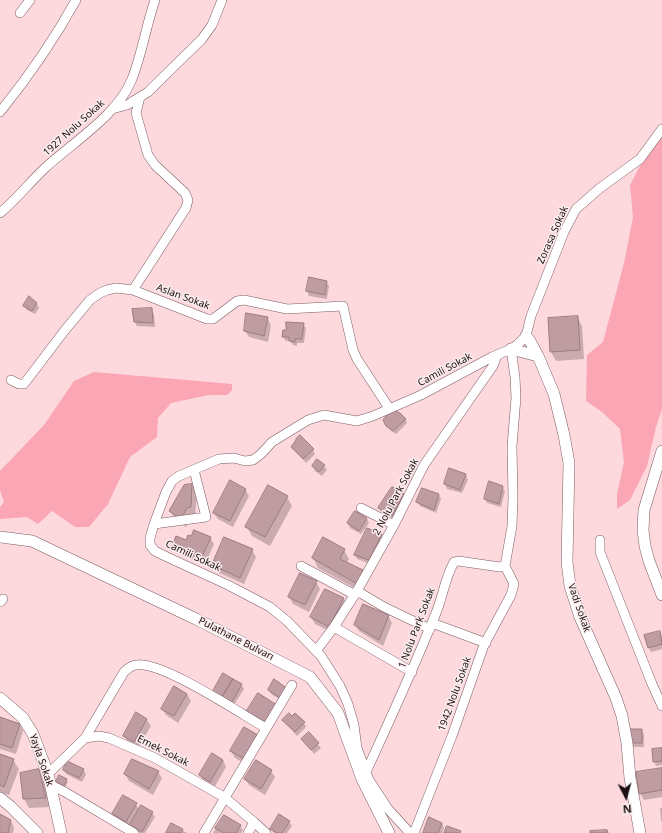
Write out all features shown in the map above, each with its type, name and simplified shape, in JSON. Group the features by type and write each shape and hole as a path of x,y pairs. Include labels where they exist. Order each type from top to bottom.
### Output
{"street":[{"path":"20,13 30,0"},
{"path":"0,112 49,47 76,0"},
{"name":"1927 Nolu Sokak","path":"0,213 55,159 84,136 117,104 132,80 155,0"},
{"path":"111,109 127,105 148,92 202,39 212,25 222,0"},
{"path":"133,290 186,208 188,200 185,193 154,165 148,155 136,113 140,97"},
{"name":"Zorasa Sokak","path":"526,336 531,316 564,232 576,209 600,188 640,159 662,129"},
{"name":"Aslan Sokak","path":"11,380 19,384 24,384 90,300 100,293 116,288 133,290 207,319 213,319 237,301 244,300 287,309 343,306 353,350 357,359 390,408"},
{"name":"Camili Sokak","path":"410,833 388,809 369,780 357,748 354,725 348,704 340,686 321,656 287,621 270,607 228,585 167,558 155,551 150,545 150,538 166,492 172,481 178,476 219,459 234,458 245,461 253,460 272,442 308,420 324,415 357,421 373,416 422,395 511,349 526,336"},
{"name":"Vadi Sokak","path":"526,336 530,340 538,356 554,394 564,435 570,463 567,562 570,586 580,617 616,698 622,716 628,743 630,778 640,833"},
{"path":"504,566 512,526 513,498 512,446 516,398 516,377 511,349 538,356"},
{"name":"2 Nolu Park Sokak","path":"316,651 356,593 394,525 424,465 493,366 498,355"},
{"path":"662,451 644,510 643,530 647,554 662,595"},
{"path":"154,524 206,517 194,470"},
{"path":"361,508 394,525"},
{"name":"Pulathane Bulvarı","path":"0,537 32,541 196,618 310,677 338,713 362,779 389,833"},
{"path":"600,540 600,552 662,706"},
{"name":"1 Nolu Park Sokak","path":"366,772 412,672 437,611 450,569 454,562 458,561 500,567 504,566"},
{"path":"301,566 384,607 431,626 486,643"},
{"name":"1942 Nolu Sokak","path":"414,833 486,643 511,595 514,584 504,566"},
{"path":"334,627 412,672"},
{"path":"134,833 65,792 50,780 85,738 124,672 130,667 137,664 147,665 176,676 266,728"},
{"path":"204,833 224,797 292,685"},
{"name":"Yayla Sokak","path":"0,698 23,718 29,726 50,780 61,833"},
{"name":"Emek Sokak","path":"85,738 99,736 109,738 155,758 224,797 266,833"},
{"path":"0,798 16,811 37,833"},
{"path":"248,833 254,822"}],"shaded area":[{"path":"662,138 662,409 656,427 647,466 630,500 617,509 617,494 624,462 620,429 602,412 586,401 587,355 603,342 624,263 633,217 630,185 641,164"},
{"path":"94,372 232,384 232,390 227,395 209,395 171,403 158,418 157,437 130,457 108,504 89,527 75,527 52,511 38,524 27,517 0,519 0,507 4,502 0,490 0,471 44,425 74,381"}],"building":[{"path":"309,277 327,281 325,295 306,291"},
{"path":"29,296 37,303 32,311 23,306"},
{"path":"152,308 153,323 134,322 132,309"},
{"path":"246,313 268,317 264,336 244,331"},
{"path":"578,316 580,350 550,352 548,318"},
{"path":"286,322 304,323 302,339 295,339 295,342 289,341 289,337 282,337 283,330 286,330"},
{"path":"393,410 400,413 406,419 393,431 386,426 383,420 389,412 391,413"},
{"path":"300,435 314,449 303,459 291,447"},
{"path":"317,459 325,465 319,472 312,466"},
{"path":"449,468 466,474 460,490 444,484"},
{"path":"230,480 246,489 230,521 213,513"},
{"path":"489,481 503,486 499,504 484,499"},
{"path":"192,484 191,507 187,508 181,519 169,511 184,485"},
{"path":"268,485 288,496 265,537 245,527"},
{"path":"392,487 397,488 404,494 392,516 378,508"},
{"path":"422,488 439,494 434,510 416,502"},
{"path":"355,511 367,518 359,531 347,523"},
{"path":"367,528 382,534 369,560 354,555"},
{"path":"194,530 211,537 201,559 172,546 176,536 186,540 188,535 191,536"},
{"path":"224,537 253,549 240,578 212,565"},
{"path":"323,537 345,549 340,559 363,570 357,584 312,558"},
{"path":"300,573 317,581 305,605 288,597"},
{"path":"325,589 344,598 329,627 310,617"},
{"path":"363,604 389,615 379,640 354,625"},
{"path":"660,631 662,644 648,648 644,635"},
{"path":"223,673 233,679 222,697 213,691"},
{"path":"233,679 242,684 232,702 222,697"},
{"path":"274,679 288,689 282,699 268,690"},
{"path":"174,686 187,694 174,716 161,709"},
{"path":"258,693 277,705 265,724 246,712"},
{"path":"136,712 147,719 134,742 123,736"},
{"path":"289,713 292,716 295,713 305,722 295,732 282,720"},
{"path":"0,717 20,724 12,748 0,744"},
{"path":"244,727 258,735 245,759 230,751"},
{"path":"628,729 642,729 642,743 628,743"},
{"path":"309,732 319,743 311,750 301,739"},
{"path":"662,748 662,761 653,762 652,749"},
{"path":"212,753 223,760 210,782 199,775"},
{"path":"0,754 14,759 4,787 0,785"},
{"path":"132,759 159,771 149,789 124,774"},
{"path":"256,760 272,770 261,789 244,779"},
{"path":"67,761 84,769 79,778 63,770"},
{"path":"662,768 662,790 639,794 636,772"},
{"path":"39,769 46,798 23,799 20,773"},
{"path":"59,775 67,779 64,786 56,782"},
{"path":"123,795 137,803 126,822 112,814"},
{"path":"141,805 153,812 142,832 130,825"},
{"path":"0,814 11,820 8,833 0,833"},
{"path":"279,814 290,821 282,833 277,833 270,829"},
{"path":"224,815 241,825 236,833 224,833 215,828"},
{"path":"429,817 442,823 438,833 423,833"},
{"path":"171,823 183,829 181,833 166,833"},
{"path":"447,826 461,831 460,833 444,833"},
{"path":"607,830 608,833 590,833 590,831"}]}
